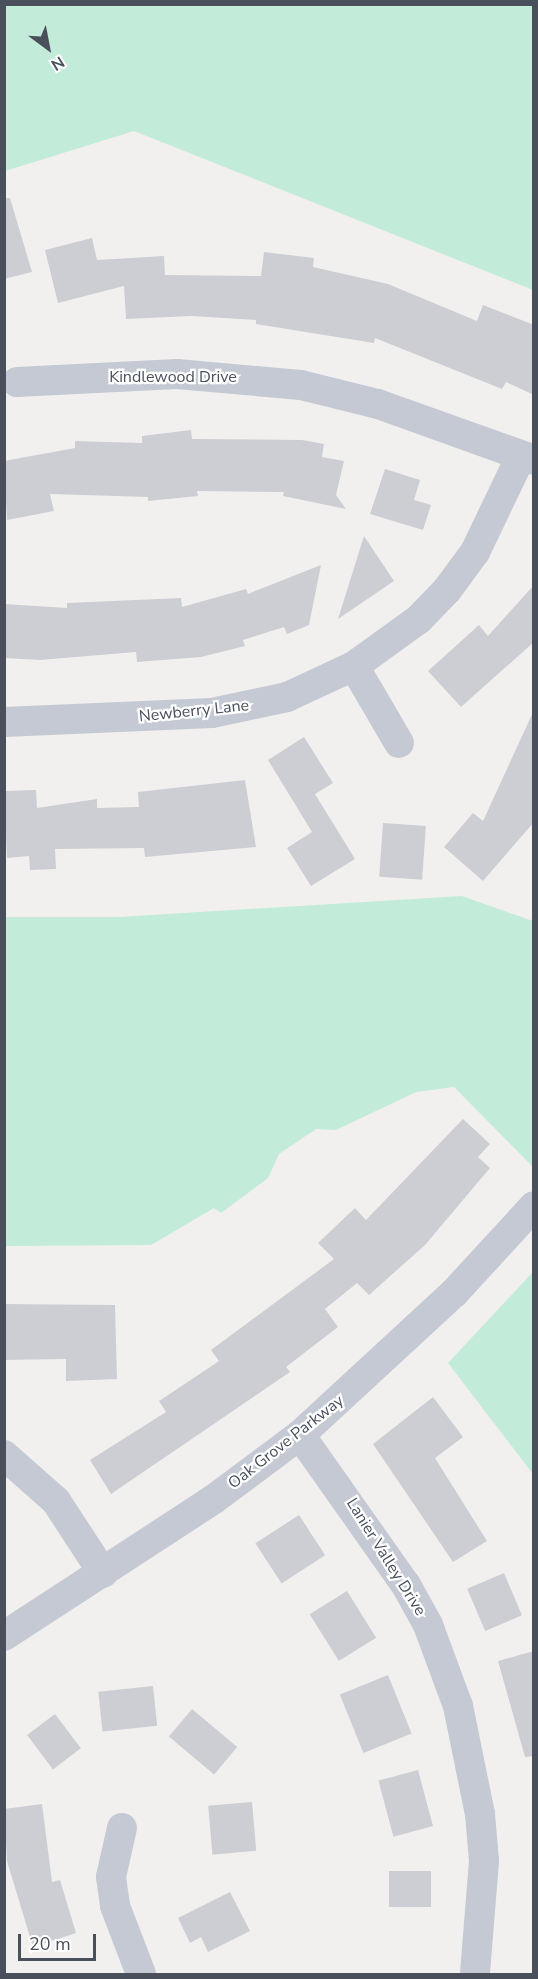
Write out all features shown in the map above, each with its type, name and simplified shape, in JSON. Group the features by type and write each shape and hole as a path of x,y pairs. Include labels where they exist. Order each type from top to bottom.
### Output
{"street":[{"name":"Kindlewood Drive","path":"17,382 177,374 246,377 339,393 527,458"},
{"name":"Newberry Lane","path":"4,722 212,713 287,697 354,666 419,619 447,590 475,552 527,458"},
{"path":"354,666 399,743"},
{"name":"Oak Grove Parkway","path":"4,1636 103,1573 300,1435 454,1293 534,1206"},
{"name":"Lanier Valley Drive","path":"300,1435 406,1585 428,1625 458,1706 480,1814 484,1861 476,1974"},
{"path":"4,1455 56,1501 103,1573"},
{"path":"122,1828 111,1877 115,1906 141,1974"}],"green space":[{"path":"5,4 533,5 533,290 134,131 5,171"},
{"path":"462,896 533,921 533,1167 454,1087 416,1092 336,1130 316,1129 279,1154 268,1178 221,1213 214,1208 151,1245 5,1246 5,917 119,917"},
{"path":"533,1272 533,1474 448,1363"}],"building":[{"path":"4,198 10,198 32,272 4,279"},
{"path":"92,238 97,260 164,256 165,275 261,276 264,252 314,258 313,267 388,284 477,321 483,305 534,325 534,395 506,382 502,389 375,338 374,343 256,324 256,320 191,316 126,319 124,286 58,303 45,250"},
{"path":"191,430 192,439 302,440 324,444 322,457 344,461 336,495 346,509 283,496 284,492 197,491 198,496 148,501 148,497 50,494 54,511 7,520 4,461 75,448 75,441 142,443 142,436"},
{"path":"385,469 420,480 414,500 431,505 423,530 370,514"},
{"path":"364,536 394,581 338,619"},
{"path":"321,565 309,625 287,634 284,627 243,640 245,646 201,657 137,662 136,652 40,660 4,658 4,604 67,608 67,603 181,598 182,607 246,589 248,594"},
{"path":"534,585 534,642 461,707 428,671 479,625 488,636"},
{"path":"534,710 534,822 483,881 444,847 473,813 483,821"},
{"path":"304,737 333,783 315,794 355,859 311,886 287,848 312,832 268,760"},
{"path":"245,780 256,847 145,857 144,848 55,849 56,869 30,870 29,856 7,858 4,791 36,790 37,808 97,799 97,808 139,807 138,792"},
{"path":"383,823 426,826 422,880 379,877"},
{"path":"463,1119 490,1144 478,1157 490,1168 425,1245 369,1295 357,1283 325,1309 338,1327 286,1367 290,1372 111,1494 90,1460 166,1412 159,1401 219,1361 211,1350 334,1259 318,1243 355,1208 366,1220"},
{"path":"4,1304 115,1305 117,1379 66,1381 66,1359 4,1360"},
{"path":"433,1397 463,1437 435,1458 487,1541 453,1562 373,1444"},
{"path":"299,1515 325,1555 282,1584 255,1543"},
{"path":"504,1573 522,1615 485,1631 467,1589"},
{"path":"347,1591 376,1638 339,1661 310,1614"},
{"path":"534,1651 534,1756 525,1757 498,1661"},
{"path":"388,1675 412,1733 363,1753 340,1694"},
{"path":"153,1686 157,1726 102,1732 98,1692"},
{"path":"192,1709 237,1747 214,1775 169,1737"},
{"path":"55,1714 81,1748 53,1769 27,1735"},
{"path":"418,1770 433,1826 393,1837 378,1781"},
{"path":"252,1802 256,1851 212,1855 208,1806"},
{"path":"42,1804 52,1882 60,1880 76,1933 33,1947 7,1861 4,1809"},
{"path":"389,1871 431,1871 431,1907 389,1907"},
{"path":"230,1892 250,1931 208,1952 201,1937 190,1943 178,1918"}]}
